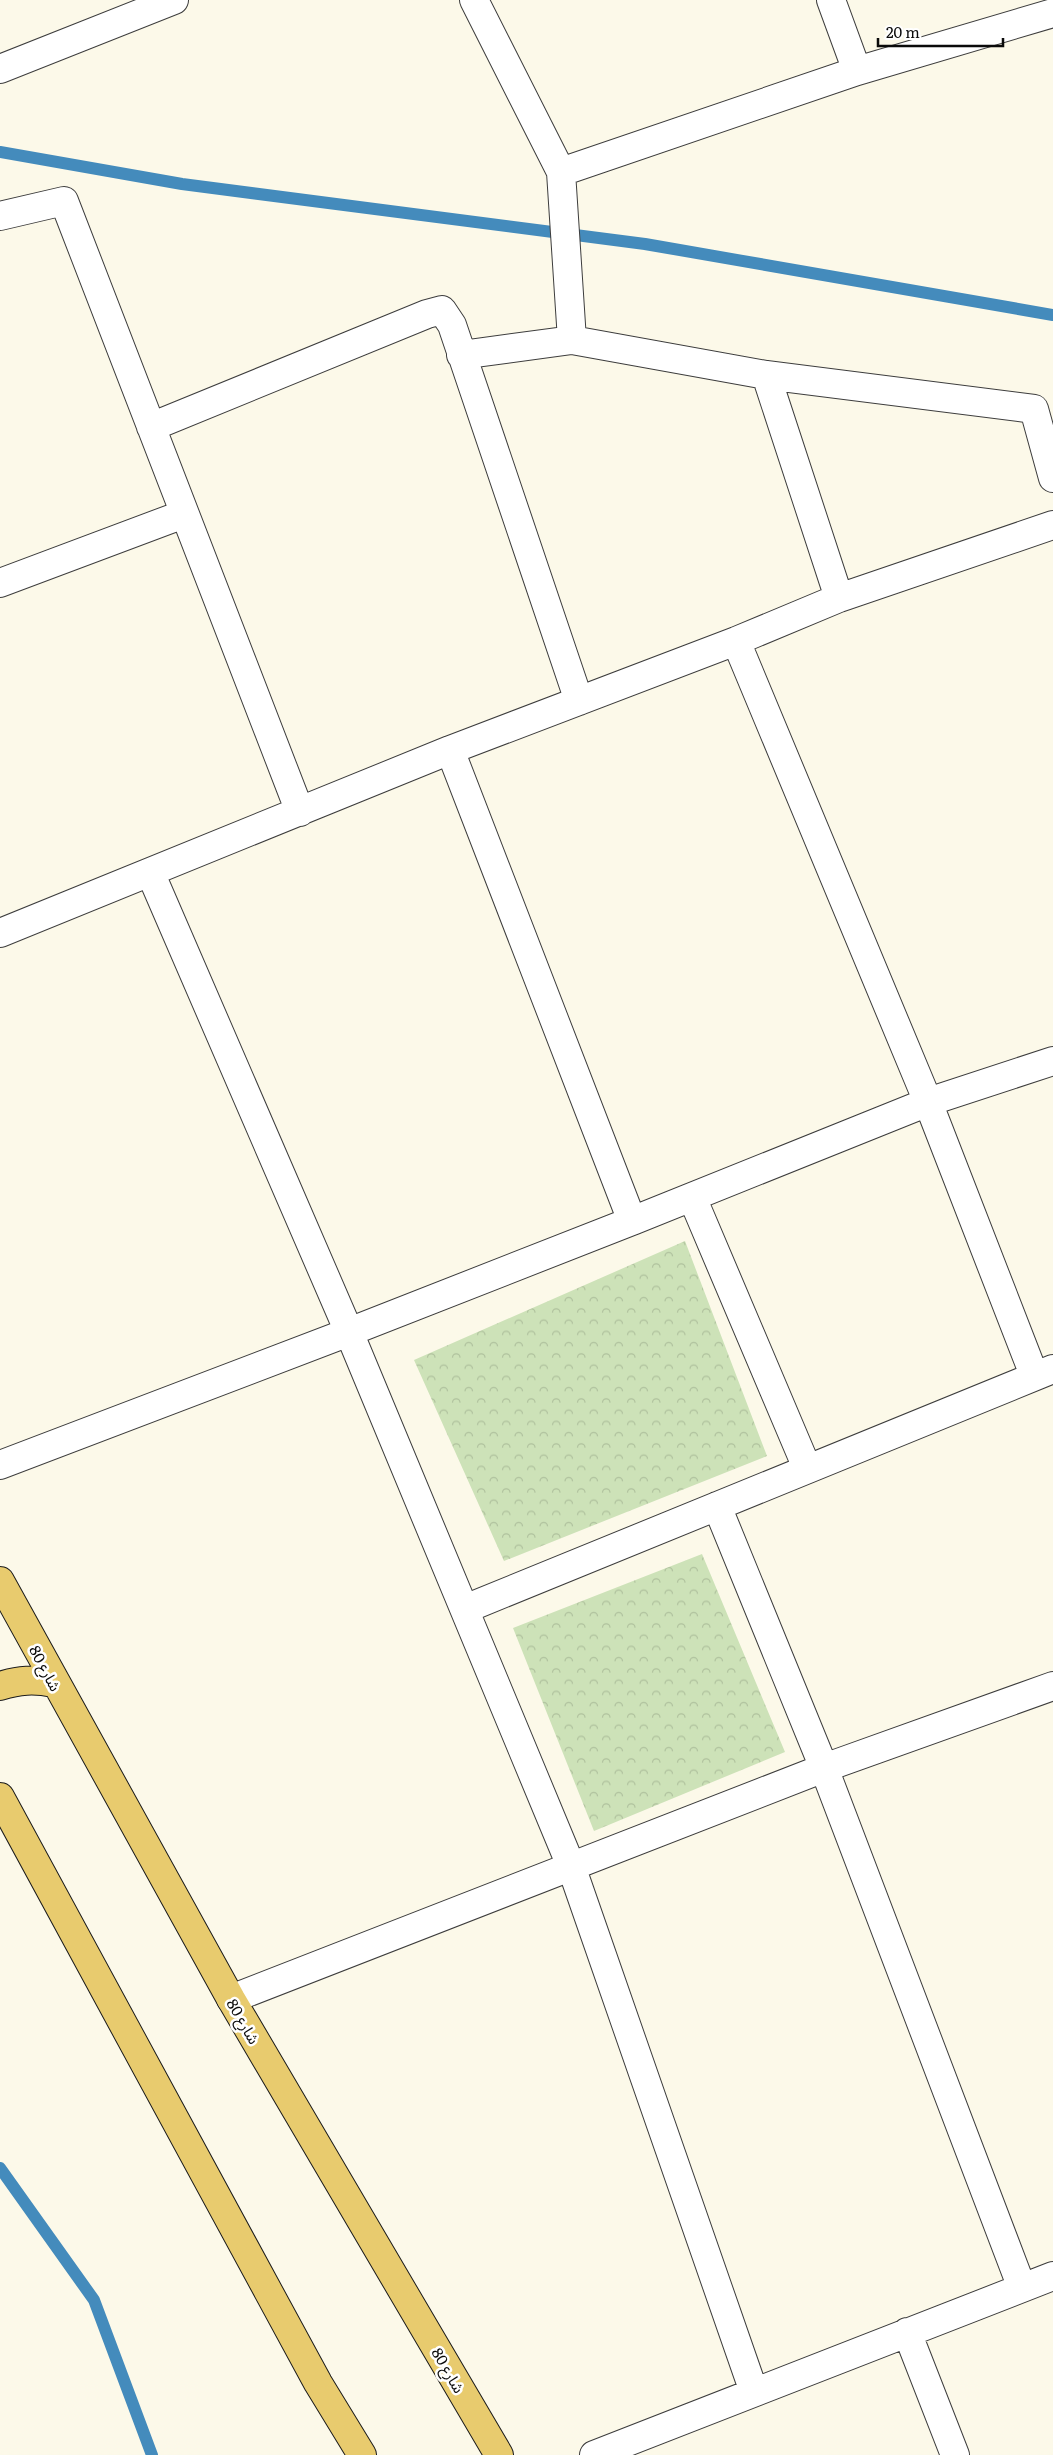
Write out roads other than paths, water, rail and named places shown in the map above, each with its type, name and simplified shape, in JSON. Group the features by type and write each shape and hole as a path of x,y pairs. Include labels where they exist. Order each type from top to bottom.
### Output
{"main road":[{"name":"شارع 80","path":"0,1582 54,1683 231,1999 499,2455"},
{"path":"0,1686 17,1680 35,1679 54,1683"},
{"path":"0,1797 318,2383 362,2455"}],"street":[{"path":"0,69 174,0"},
{"path":"474,0 560,172 572,340"},
{"path":"831,0 857,71"},
{"path":"560,172 857,71 1053,13"},
{"path":"0,216 64,200 300,812"},
{"path":"152,427 442,310 452,325 579,701"},
{"path":"462,356 572,340 766,375 1034,409 1053,478"},
{"path":"766,375 839,598"},
{"path":"0,583 184,514"},
{"path":"0,933 450,750 736,641 839,598 1053,524"},
{"path":"464,1610 1044,1372 928,1102 736,641"},
{"path":"450,750 632,1221"},
{"path":"150,872 349,1332 571,1866 754,2392"},
{"path":"0,1465 349,1332 928,1102 1053,1061"},
{"path":"692,1197 807,1468"},
{"path":"717,1506 824,1768 1022,2288"},
{"path":"231,1999 824,1768 1053,1686"},
{"path":"594,2455 1053,2276"},
{"path":"907,2332 955,2455"}],"waterway":[{"path":"0,152 182,184 645,244 1053,315"},
{"path":"0,2168 94,2300 152,2455"}]}
